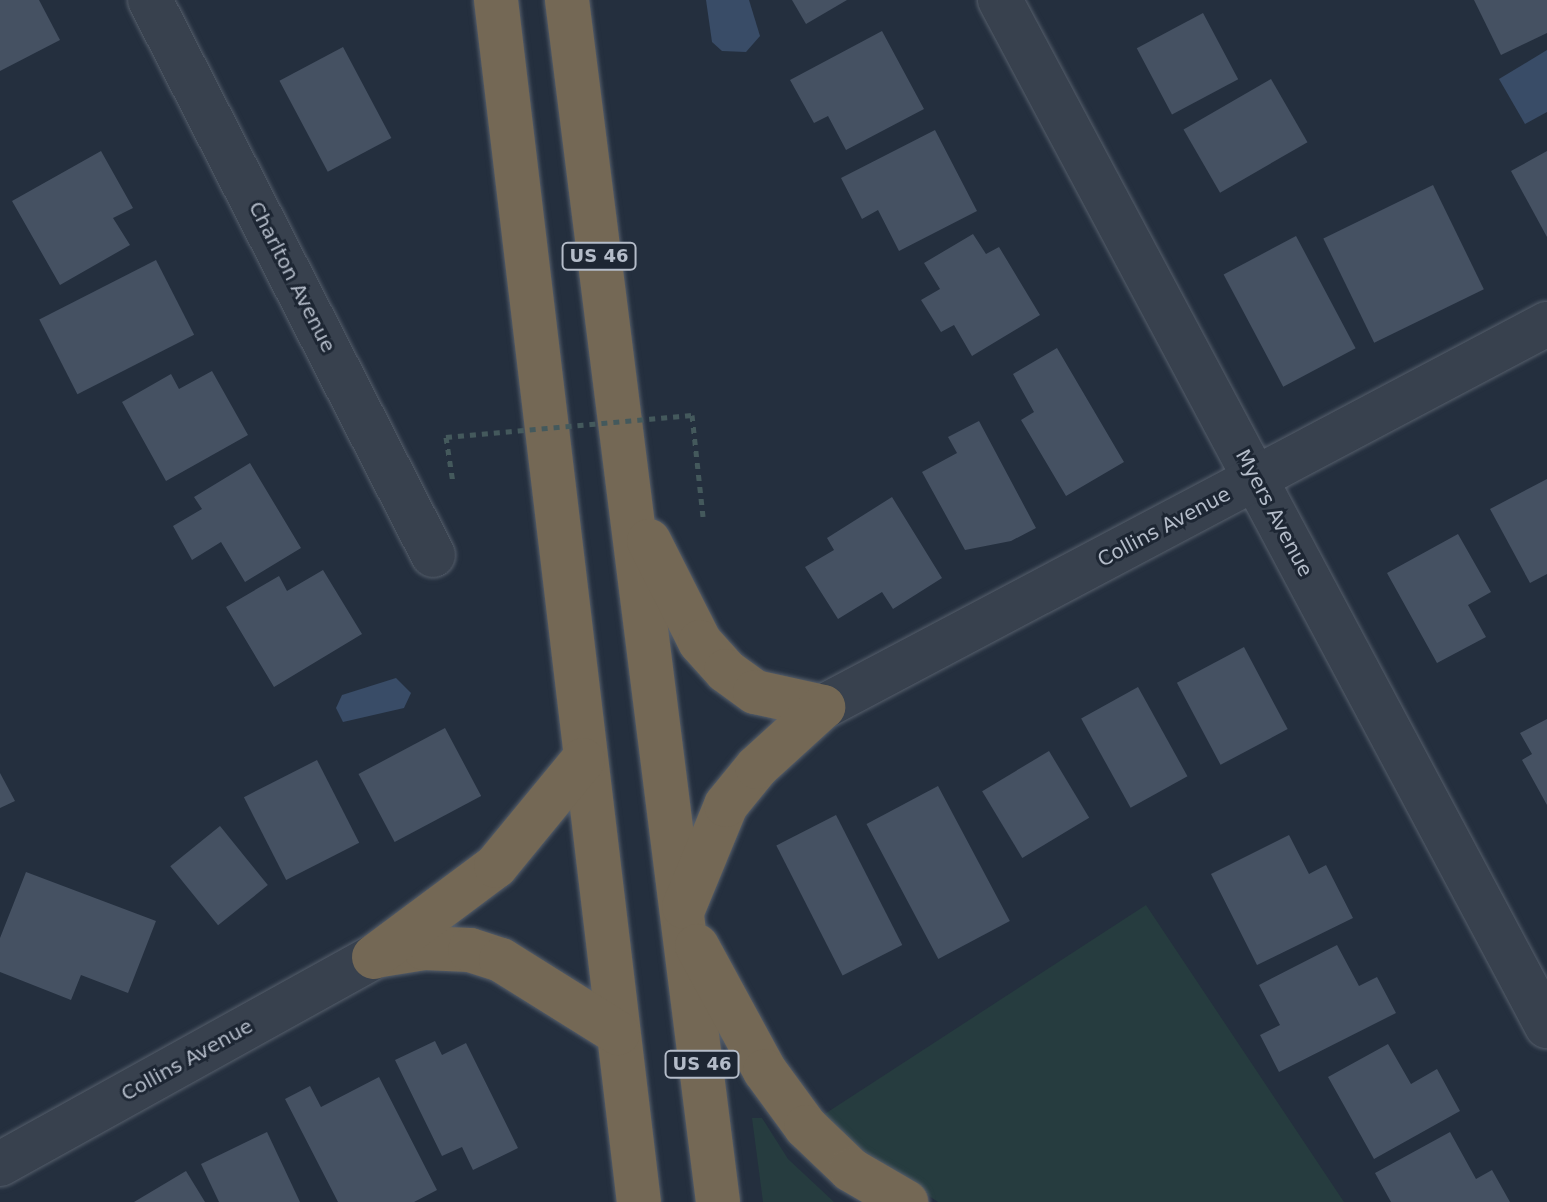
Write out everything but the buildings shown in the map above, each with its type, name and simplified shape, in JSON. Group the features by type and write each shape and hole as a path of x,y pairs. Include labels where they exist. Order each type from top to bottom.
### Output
{"highway":[{"path":"496,0 583,760 639,1202"},
{"name":"US 46","path":"567,0 634,512 718,1202"},
{"path":"634,512 700,642 726,671 755,692 823,707"},
{"path":"823,707 757,767 726,805 684,917 765,1071 806,1127 851,1170 906,1202"},
{"path":"374,957 496,866 583,760"},
{"path":"374,957 424,948 470,950 501,960 618,1033"}],"street":[{"name":"Charlton Avenue","path":"150,0 433,555"},
{"name":"Myers Avenue","path":"1000,0 1547,1026"},
{"name":"Collins Avenue","path":"823,707 1547,324"},
{"name":"Collins Avenue","path":"0,1164 374,957"}],"path":[{"path":"446,437 692,415 703,516"}],"green space":[{"path":"1146,905 1344,1202 938,1202 817,1119"},
{"path":"752,1118 762,1118 788,1159 834,1202 763,1202"}],"water":[{"path":"706,0 749,0 760,36 746,52 722,51 712,42"},
{"path":"1547,50 1547,112 1525,124 1499,79"},
{"path":"396,678 411,693 404,708 343,722 336,708 342,695"}]}
